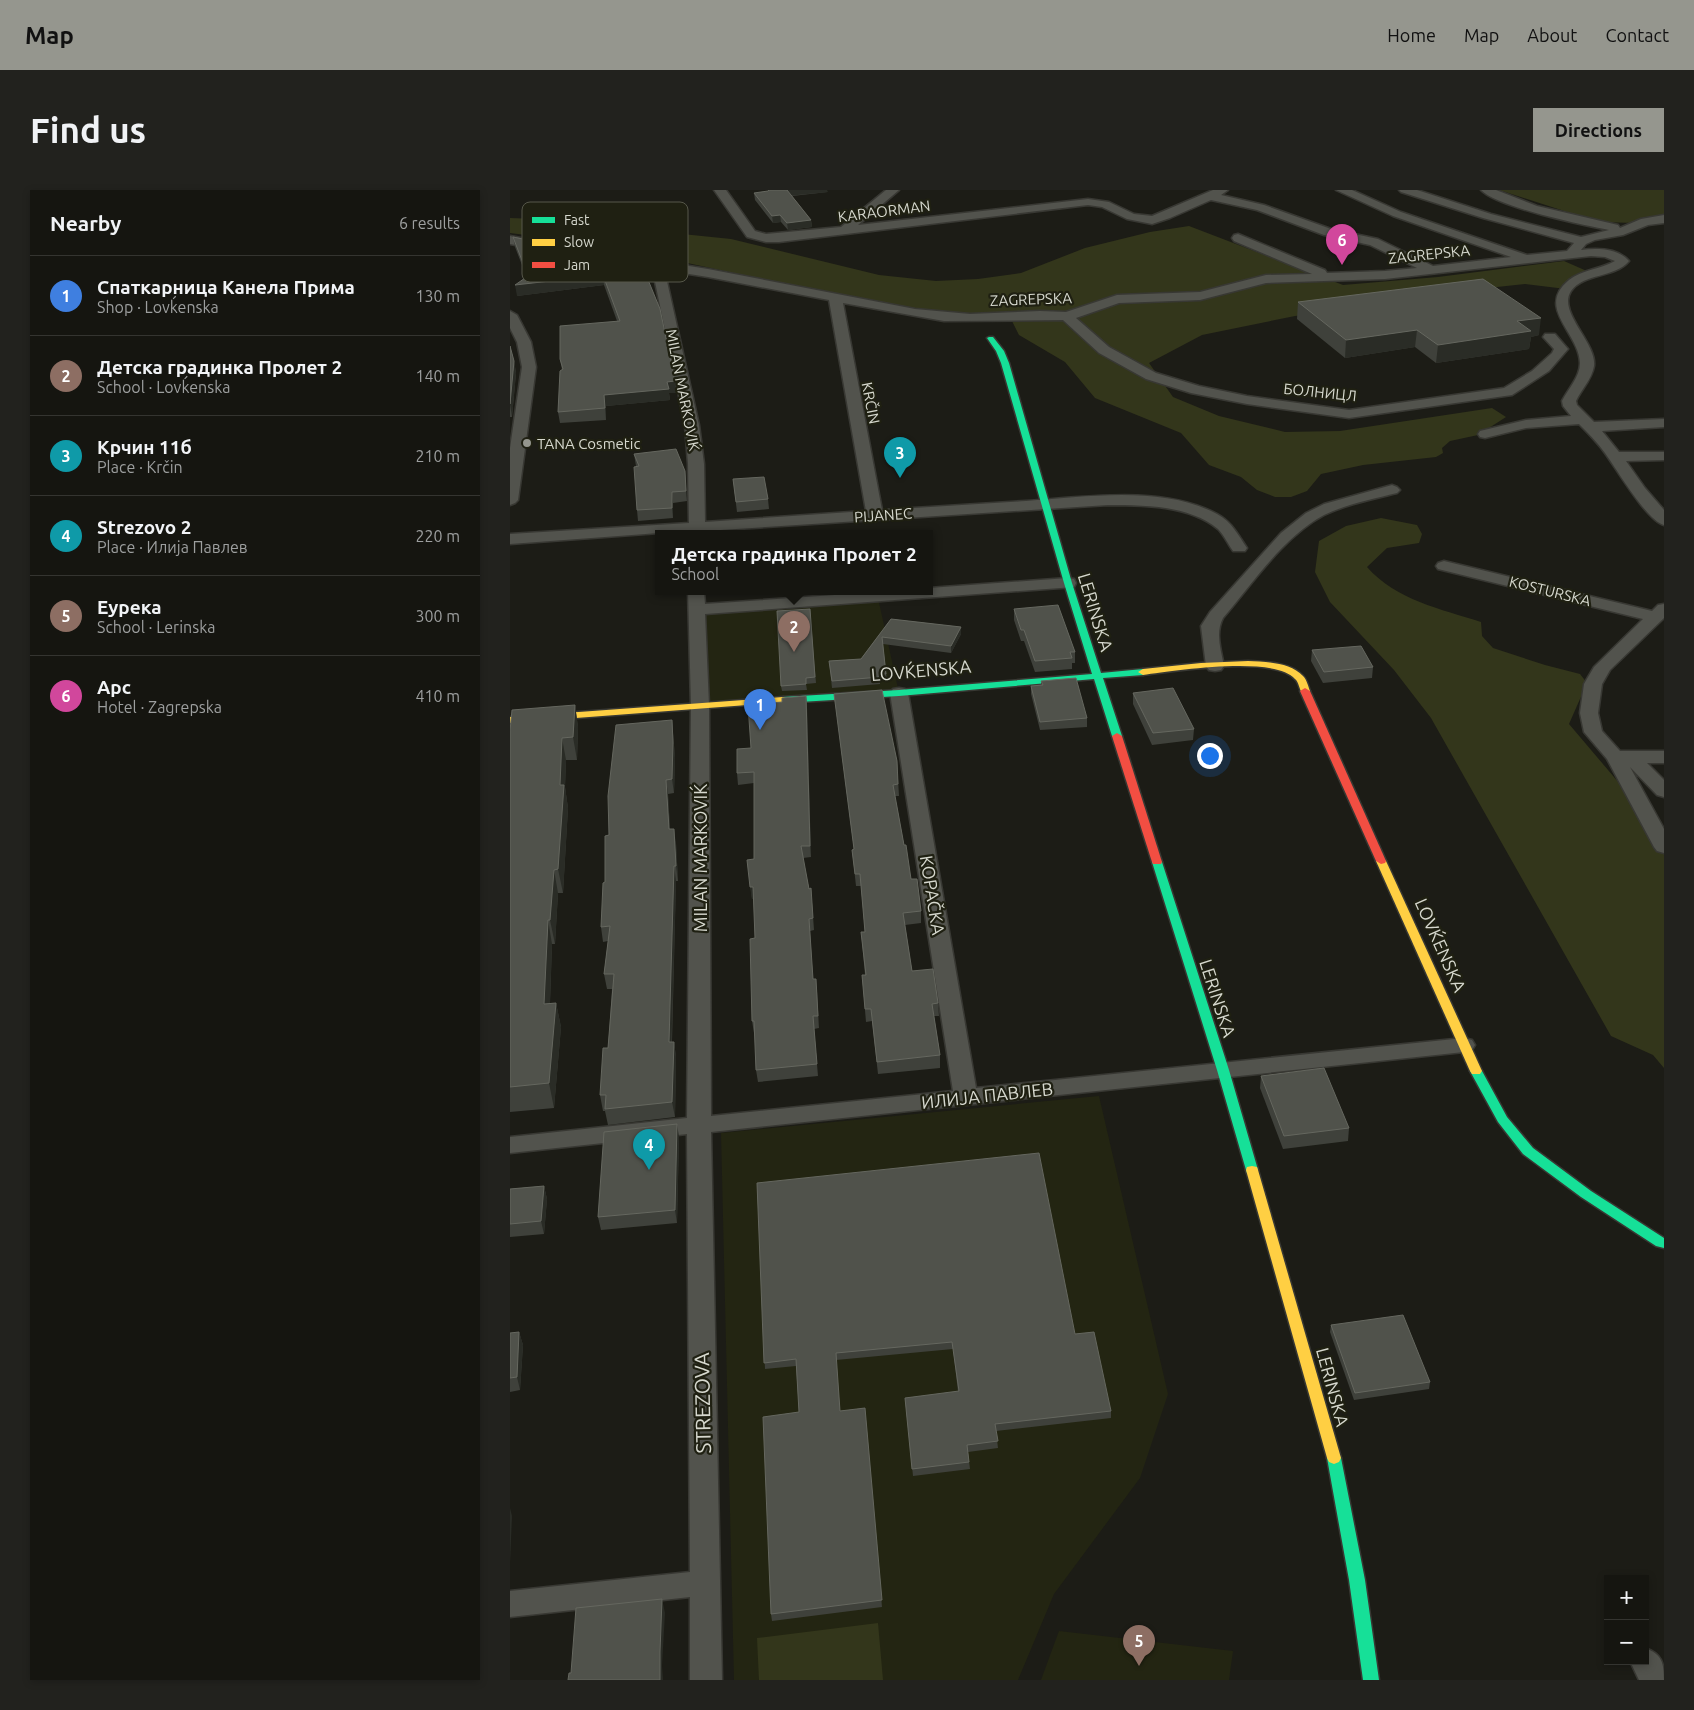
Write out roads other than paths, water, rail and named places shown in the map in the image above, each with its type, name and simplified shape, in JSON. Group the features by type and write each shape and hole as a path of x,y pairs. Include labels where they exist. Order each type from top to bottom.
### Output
{"street":[{"name":"KARAORMAN","path":"720,190 751,234 766,238 843,231 1088,202 1105,204 1131,217 1152,220 1166,216 1222,190"},
{"path":"843,231 893,190"},
{"path":"1342,190 1397,214 1526,259"},
{"path":"1405,190 1487,216 1582,241"},
{"path":"1487,190 1505,198 1562,216 1624,230"},
{"path":"1210,196 1260,206 1328,232 1374,242 1433,270"},
{"path":"1571,254 1582,241 1592,237 1624,230 1637,224 1664,220"},
{"path":"1238,238 1331,278"},
{"name":"ZAGREPSKA","path":"688,270 944,317 1040,314 1066,316 1090,310 1109,301 1126,298 1200,296 1266,278 1366,276 1597,252 1612,255 1623,261 1569,285 1563,293 1562,308 1565,317 1585,352 1587,366 1581,381 1569,401 1570,406 1586,423"},
{"name":"MILAN MARKOVIḰ","path":"661,282 692,425 696,464 697,530"},
{"name":"KRČIN","path":"835,297 875,515"},
{"path":"510,315 524,342 529,367 515,428 510,500"},
{"name":"БОЛНИЦЛ","path":"1066,316 1104,350 1171,383 1247,400 1349,414 1506,392 1523,384 1557,357 1561,348 1550,337"},
{"name":"LERINSKA","path":"991,338 1000,350 1005,363 1068,583 1223,1070 1299,1330 1333,1453 1358,1580 1370,1680"},
{"path":"1586,423 1616,457 1636,488 1664,520"},
{"path":"1485,434 1526,424 1664,423"},
{"path":"1616,457 1664,456"},
{"path":"1215,666 1210,626 1216,616 1288,537 1312,516 1347,502 1392,490"},
{"name":"PIJANEC","path":"697,530 875,515 1108,500 1160,502 1192,511 1223,525 1239,548"},
{"name":"PIJANEC","path":"510,539 655,532"},
{"name":"KOSTURSKA","path":"1444,566 1660,613"},
{"path":"933,593 1068,583"},
{"name":"MILAN MARKOVIḰ","path":"696,595 700,705 699,1125"},
{"path":"696,610 903,595"},
{"path":"1660,613 1603,667 1593,684 1589,713 1593,732 1664,791"},
{"name":"LOVḰENSKA","path":"510,720 700,705 900,693 1097,675 1259,663 1278,665 1290,670 1299,677 1489,1097 1518,1142 1537,1159 1599,1204 1663,1244"},
{"name":"KOPAČKA","path":"900,693 966,1097"},
{"path":"1623,757 1664,757"},
{"path":"1623,757 1664,847"},
{"name":"ИЛИЈА ПАВЛЕВ","path":"510,1145 1464,1045"},
{"name":"STREZOVA","path":"699,1125 706,1680"},
{"path":"510,1604 704,1583"},
{"path":"1647,1665 1656,1680"}],"place":[{"name":"Арс","path":"1342,265"},
{"name":"TANA Cosmetic","path":"527,443"},
{"name":"Крчин 11б","path":"900,478"},
{"name":"Детска градинка Пролет 2","path":"794,652"},
{"name":"Спаткарница Канела Прима","path":"760,730"},
{"name":"Strezovo 2","path":"649,1170"},
{"name":"Еурека","path":"1139,1666"}]}
